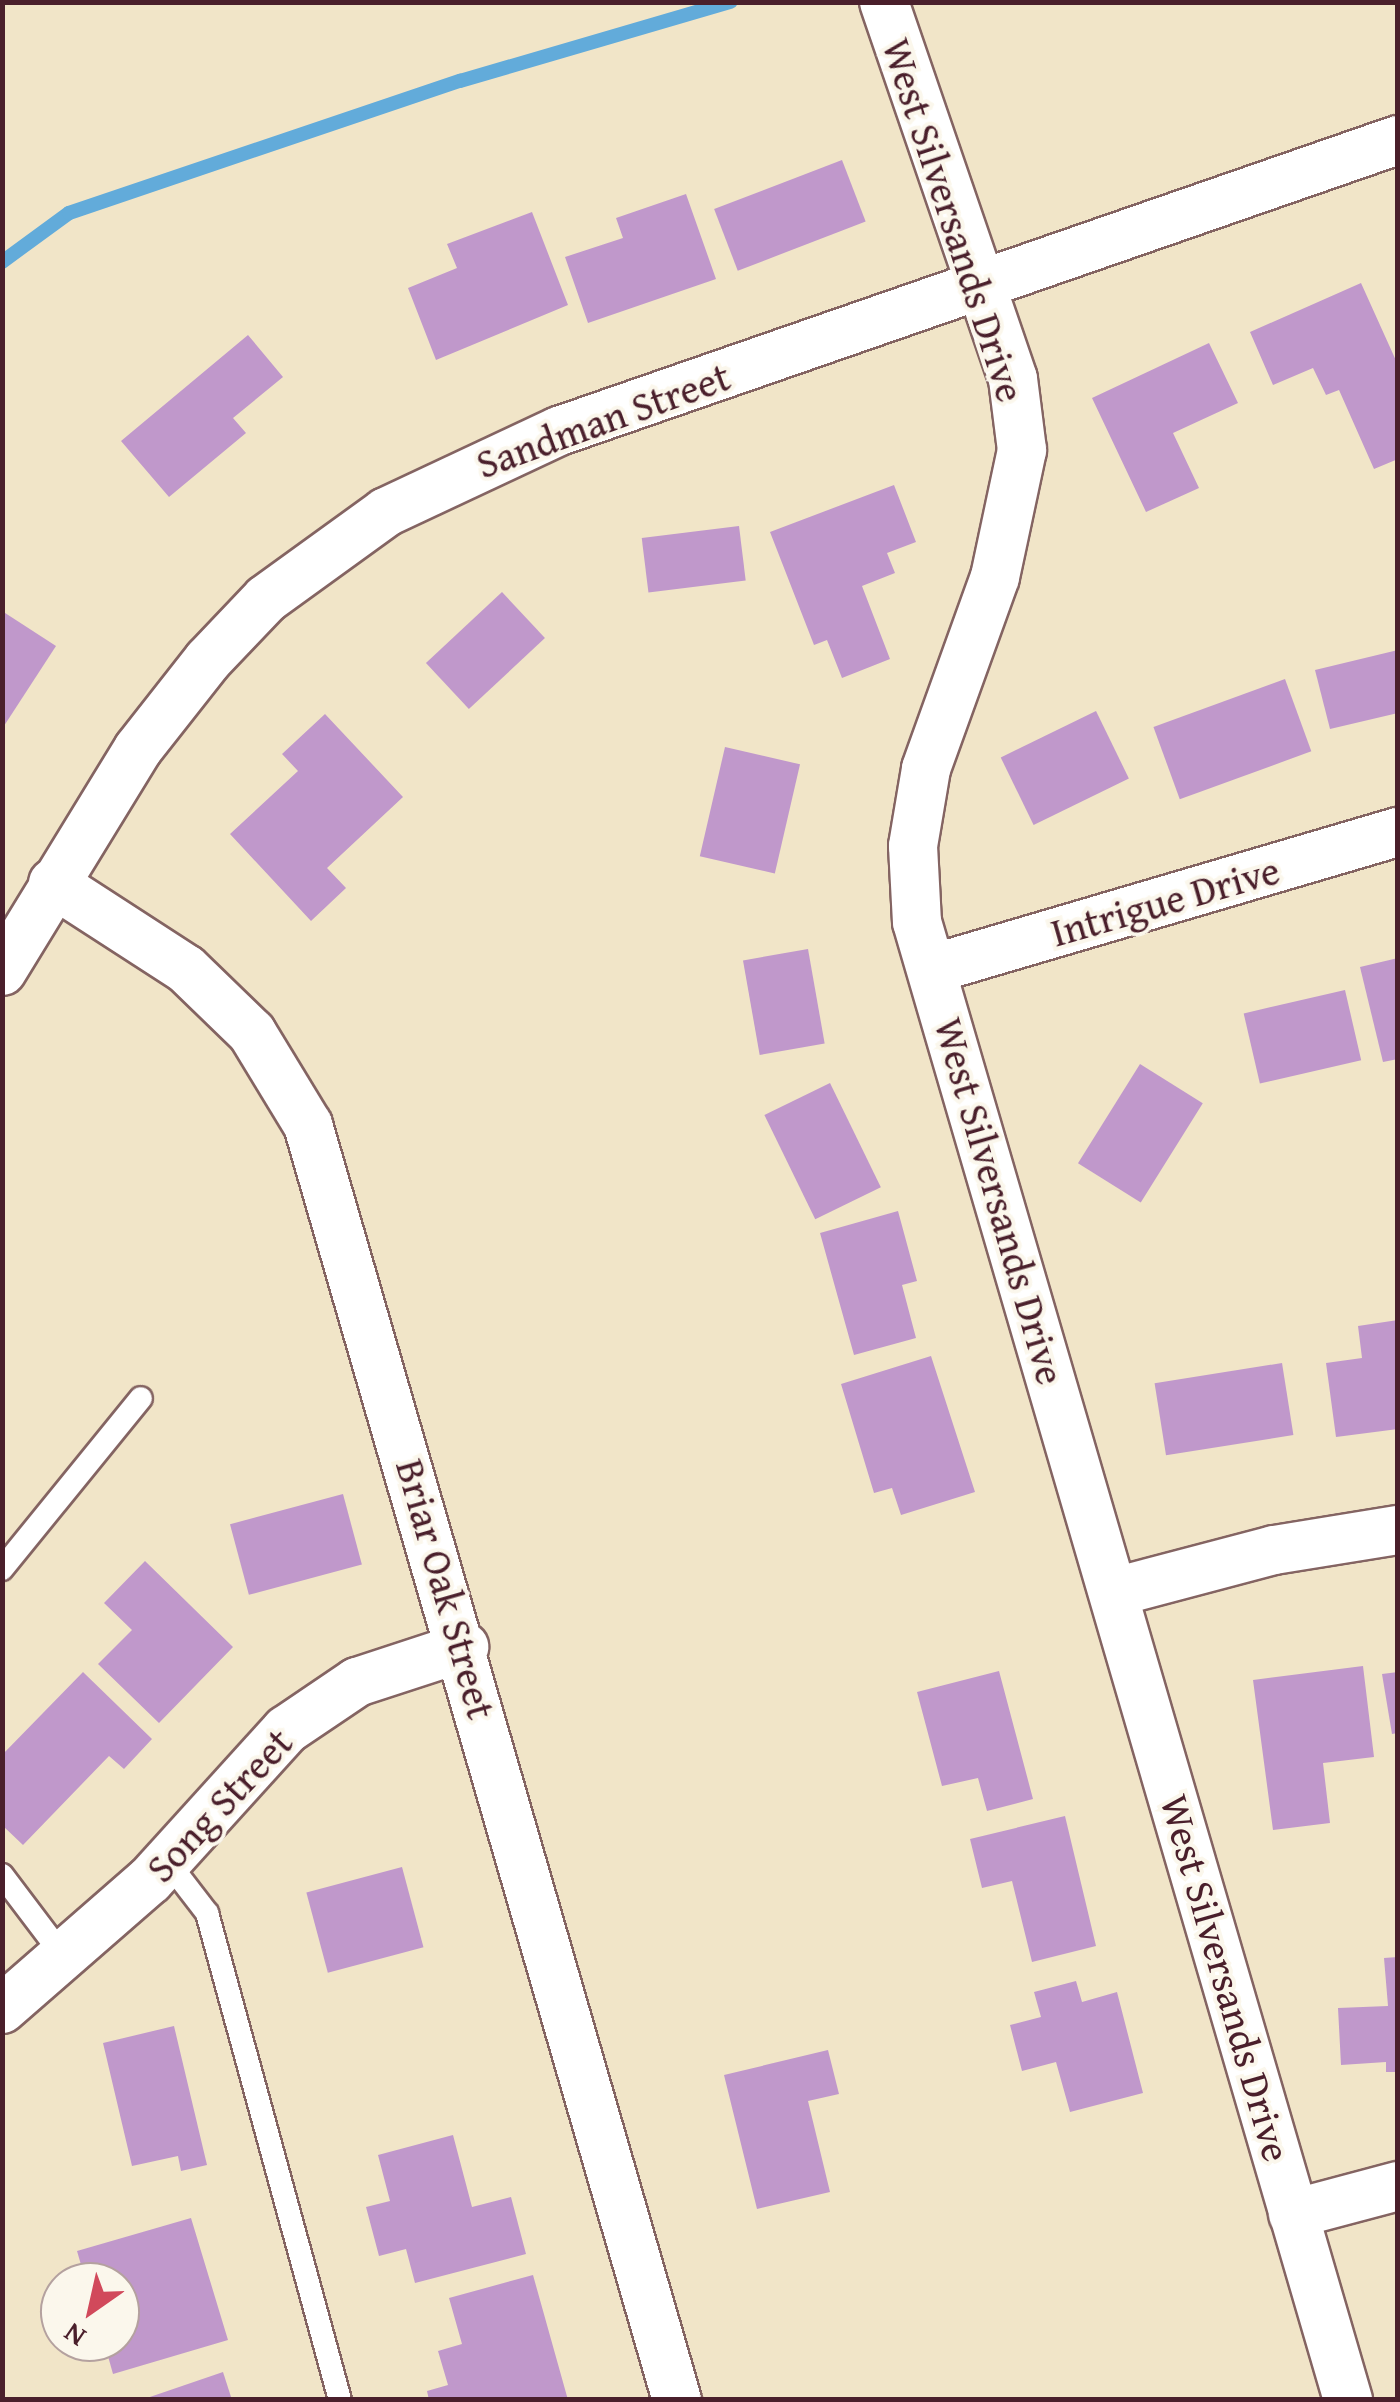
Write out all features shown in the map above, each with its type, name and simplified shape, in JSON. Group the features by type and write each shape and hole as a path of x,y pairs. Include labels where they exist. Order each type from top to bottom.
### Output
{"street":[{"name":"West Silversands Drive","path":"884,2 1012,379 1022,450 995,577 926,769 914,846 917,922 1348,2400"},
{"name":"Sandman Street","path":"2,972 52,883 138,749 208,660 266,599 386,512 560,431 1398,140"},
{"name":"Intrigue Drive","path":"932,969 1398,832"},
{"name":"Briar Oak Street","path":"52,883 186,969 252,1032 308,1125 464,1647 677,2400"},
{"path":"1115,1592 1274,1550 1398,1530"},
{"name":"Song Street","path":"2,2010 167,1861 286,1730 357,1682 464,1647"},
{"path":"1293,2214 1398,2186"}],"lane":[{"path":"2,1569 140,1398"},
{"path":"167,1861 207,1913 340,2400"},
{"path":"2,1874 64,1956"}],"building":[{"path":"842,160 866,222 738,271 714,209"},
{"path":"686,194 716,279 588,323 565,257 623,238 616,218"},
{"path":"532,212 568,305 436,360 408,288 457,268 447,244"},
{"path":"1361,283 1398,365 1398,459 1374,469 1339,390 1326,395 1313,368 1273,385 1250,332"},
{"path":"248,335 283,377 233,418 246,433 169,497 121,441"},
{"path":"1209,343 1238,403 1173,433 1199,488 1146,512 1092,398"},
{"path":"894,485 916,542 887,553 895,573 862,586 890,659 842,678 827,640 814,645 770,532"},
{"path":"739,526 746,581 648,593 642,538"},
{"path":"502,592 545,638 469,709 426,663"},
{"path":"2,611 56,646 2,729"},
{"path":"1398,650 1398,713 1330,729 1315,670"},
{"path":"1285,679 1311,751 1180,799 1153,727"},
{"path":"1096,711 1129,778 1034,825 1001,757"},
{"path":"325,714 403,797 327,868 346,888 311,921 230,834 298,771 282,754"},
{"path":"725,747 800,764 775,873 700,856"},
{"path":"808,949 825,1044 760,1055 743,960"},
{"path":"1398,958 1398,1059 1383,1062 1360,967"},
{"path":"1345,990 1361,1060 1260,1084 1244,1013"},
{"path":"1140,1064 1203,1103 1141,1202 1078,1163"},
{"path":"830,1083 881,1187 815,1219 764,1115"},
{"path":"898,1211 917,1281 902,1285 916,1338 854,1355 820,1233"},
{"path":"1398,1320 1398,1429 1336,1437 1326,1363 1362,1358 1358,1326"},
{"path":"931,1356 975,1492 901,1515 892,1488 874,1493 841,1384"},
{"path":"1282,1363 1293,1435 1166,1455 1155,1383"},
{"path":"343,1494 362,1565 249,1595 230,1524"},
{"path":"145,1561 233,1647 159,1723 98,1664 132,1630 104,1603"},
{"path":"1363,1666 1374,1757 1323,1763 1330,1823 1273,1830 1253,1680"},
{"path":"999,1671 1033,1799 987,1811 978,1778 942,1786 917,1692"},
{"path":"83,1672 152,1739 124,1769 109,1756 23,1845 2,1825 2,1755"},
{"path":"1398,1672 1398,1733 1392,1734 1382,1674"},
{"path":"1065,1816 1096,1946 1032,1962 1012,1881 982,1888 970,1839"},
{"path":"402,1867 423,1947 328,1973 306,1893"},
{"path":"1398,1957 1398,2072 1386,2072 1386,2062 1341,2065 1338,2008 1388,2006 1384,1958"},
{"path":"1076,1981 1082,2002 1117,1992 1143,2093 1070,2112 1056,2062 1022,2071 1010,2025 1041,2017 1034,1992"},
{"path":"174,2026 207,2165 181,2171 178,2156 132,2166 103,2043"},
{"path":"828,2050 839,2094 808,2101 830,2192 757,2209 724,2075"},
{"path":"453,2135 472,2207 511,2197 526,2254 415,2283 406,2249 379,2256 366,2207 390,2201 378,2155"},
{"path":"191,2218 228,2340 113,2374 110,2362 140,2362 140,2262 80,2262 77,2251"},
{"path":"533,2275 568,2400 429,2400 427,2391 448,2385 438,2351 462,2344 449,2298"},
{"path":"223,2372 232,2400 144,2400 144,2399"}],"waterway":[{"path":"2,262 69,213 460,81 731,2"}]}
